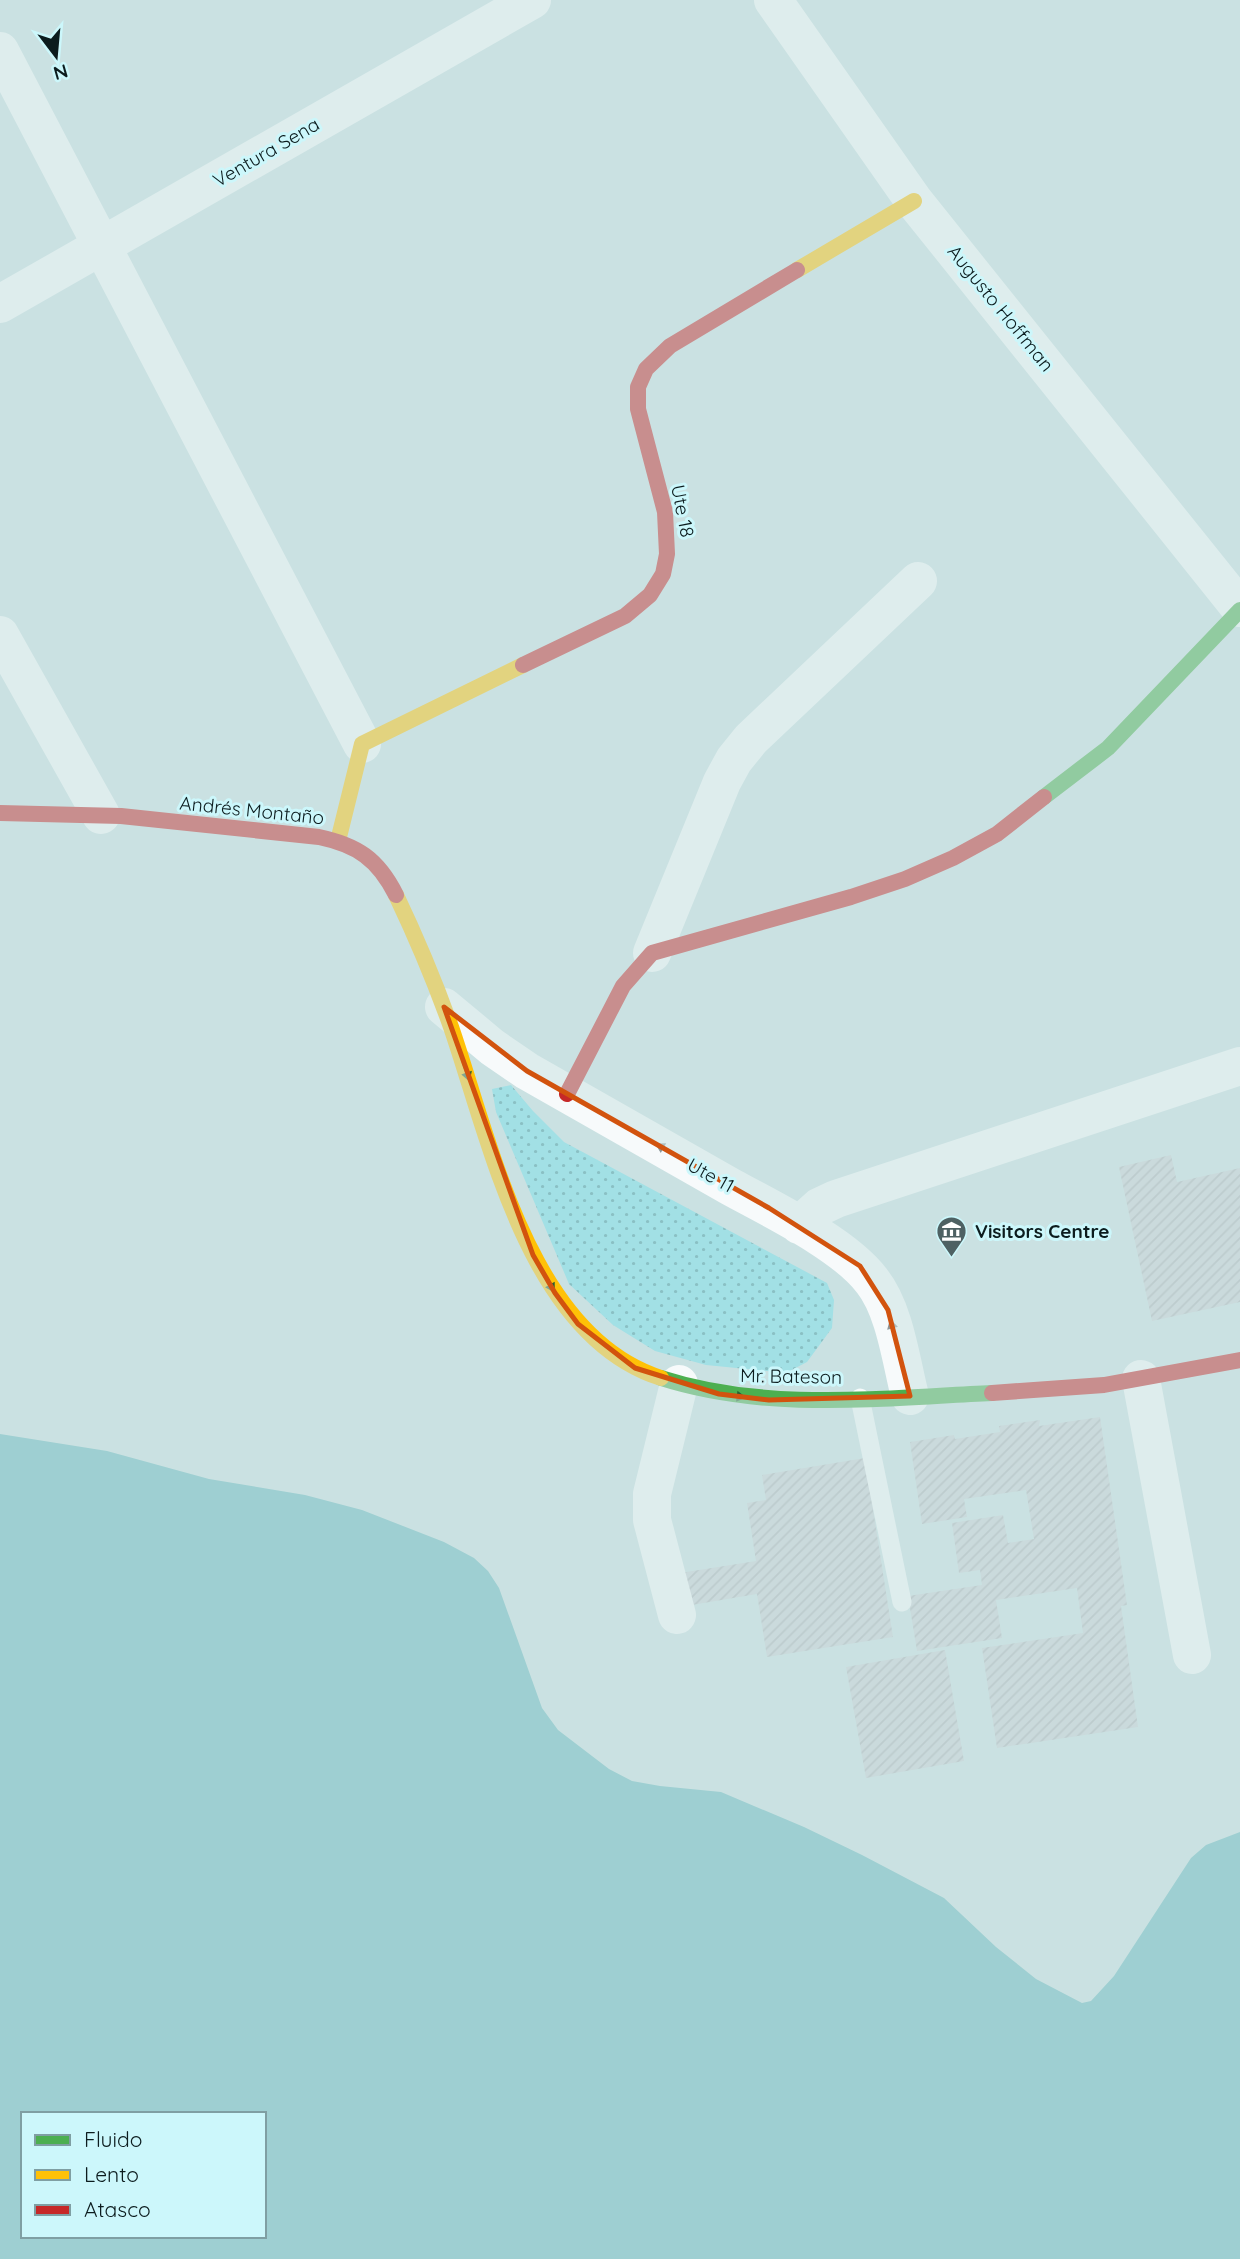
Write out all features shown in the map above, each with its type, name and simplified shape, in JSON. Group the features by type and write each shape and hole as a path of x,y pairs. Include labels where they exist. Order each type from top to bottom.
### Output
{"street":[{"name":"Ventura Sena","path":"0,304 532,0"},
{"name":"Augusto Hoffman","path":"773,0 914,201 1240,609"},
{"path":"0,51 362,744 338,841"},
{"name":"Ute 18","path":"362,744 625,616 640,604 653,591 669,556 669,538 662,503 639,421 637,396 642,374 670,346 914,201"},
{"path":"567,1094 623,986 652,953 722,782 734,760 751,739 918,581"},
{"path":"652,953 851,897 905,879 953,858 997,834 1108,748 1240,609"},
{"path":"0,635 101,815"},
{"name":"Andrés Montaño","path":"0,813 101,815 304,835 338,841 360,851 378,867 406,919 444,1007"},
{"name":"Ute 11","path":"444,1007 492,1047 527,1071 799,1225 860,1266 874,1282 888,1310 911,1396"},
{"name":"Mr. Bateson","path":"444,1007 533,1255 555,1293 578,1324 606,1350 635,1368 679,1384 719,1394 769,1400 1041,1391 1141,1379 1240,1360"},
{"path":"799,1225 819,1207 836,1199 1240,1066"},
{"path":"1141,1379 1192,1655"},
{"path":"677,1615 652,1520 652,1494 679,1384"}],"lane":[{"path":"860,1398 902,1602"}],"highlighted area":[{"path":"444,1007 527,1071 769,1208 860,1266 888,1310 910,1396 769,1400 719,1394 635,1368 578,1324 555,1293 533,1255"}],"shaded area":[{"path":"511,1085 564,1142 827,1283 834,1300 832,1328 807,1362 786,1373 706,1365 655,1351 613,1325 569,1284 496,1112 492,1089"},
{"path":"0,1434 107,1451 209,1479 305,1495 362,1510 444,1542 474,1558 488,1571 499,1588 542,1708 558,1730 609,1769 632,1781 721,1792 862,1855 944,1898 996,1947 1036,1979 1082,2003 1091,2001 1114,1976 1191,1858 1206,1845 1240,1832 1240,2259 0,2259"}],"building":[{"path":"1171,1155 1177,1182 1240,1168 1240,1302 1152,1321 1119,1167"},
{"path":"1100,1417 1127,1605 1121,1606 1138,1727 997,1748 982,1648 1083,1633 1077,1588 996,1600 1002,1638 917,1651 908,1596 982,1585 980,1570 959,1573 952,1523 1003,1515 1008,1543 1034,1539 1026,1490 964,1499 967,1517 922,1524 910,1442 1000,1432 999,1426 1040,1420 1039,1426"},
{"path":"865,1458 893,1637 767,1657 757,1594 686,1606 680,1573 756,1561 747,1503 766,1500 762,1475"},
{"path":"945,1650 964,1761 866,1778 846,1667"}],"traffic: fast":[{"path":"1044,797 1108,748 1240,610"},
{"path":"661,1378 701,1389 783,1399 867,1399 992,1393"}],"traffic: slow":[{"path":"797,270 914,201"},
{"path":"338,841 362,744 523,665"},
{"path":"396,895 445,1010 500,1178 547,1279 578,1322 616,1356 661,1378"}],"traffic: jam":[{"path":"523,665 625,616 650,595 663,574 667,554 665,512 638,409 638,387 646,369 670,346 797,270"},
{"path":"567,1094 623,986 652,953 851,897 905,879 953,858 997,834 1044,797"},
{"path":"0,813 121,816 319,837 345,844 365,856 382,872 396,895"},
{"path":"992,1393 1104,1385 1240,1360"}],"place":[{"name":"Visitors Centre","path":"952,1258"}]}
